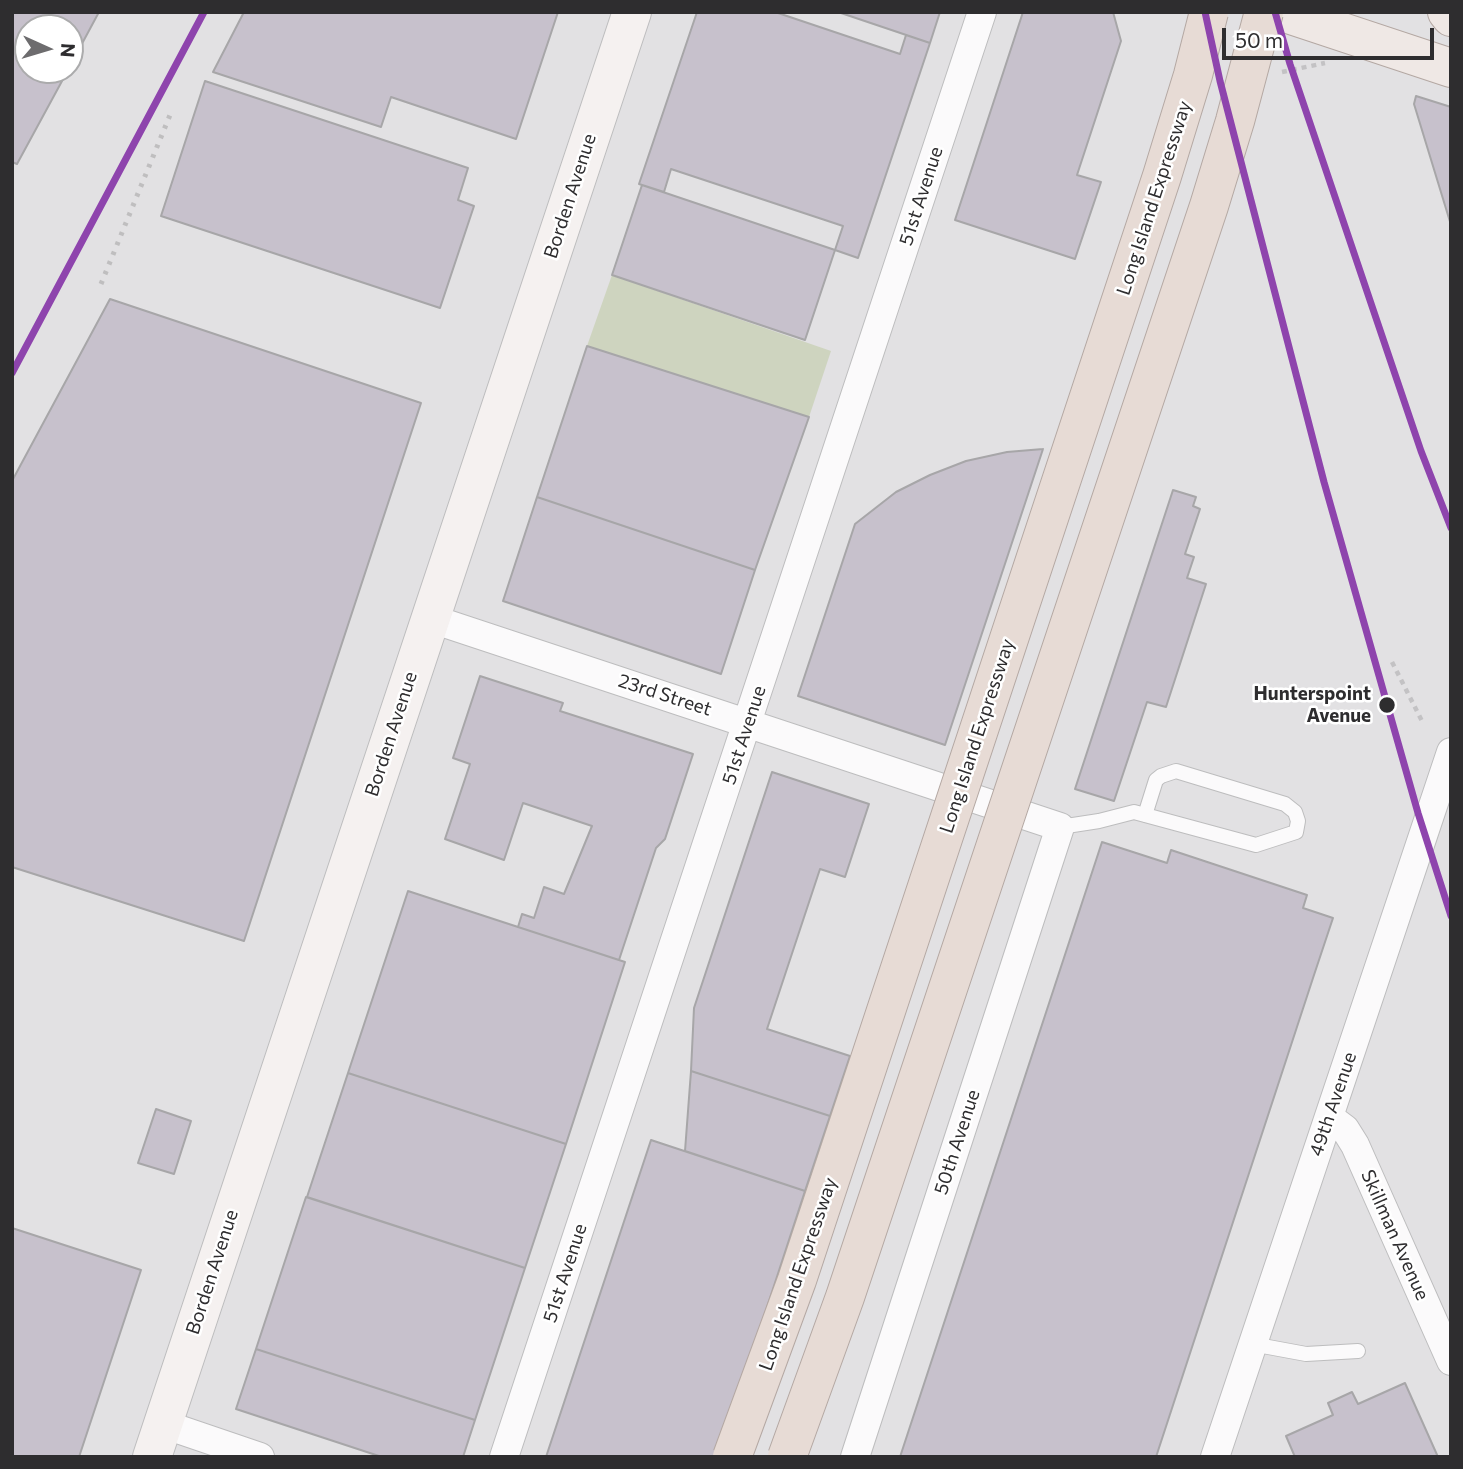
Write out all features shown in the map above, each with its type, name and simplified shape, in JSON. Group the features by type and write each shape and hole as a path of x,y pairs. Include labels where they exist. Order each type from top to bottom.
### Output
{"highway":[{"name":"Long Island Expressway","path":"732,1457 797,1280 1180,122 1209,12"},
{"path":"788,1457 845,1297 1209,206 1264,12"}],"main road":[{"name":"Borden Avenue","path":"157,1440 632,12"},
{"path":"1282,12 1451,68"},
{"path":"1447,12 1451,17"}],"street":[{"name":"51st Avenue","path":"504,1457 982,12"},
{"name":"23rd Street","path":"429,618 1060,827"},
{"name":"49th Avenue","path":"1215,1457 1451,752"},
{"name":"50th Avenue","path":"855,1457 1060,827"},
{"name":"Skillman Avenue","path":"1329,1116 1345,1129 1355,1144 1451,1362"},
{"path":"157,1440 260,1457"}],"lane":[{"path":"1060,827 1134,812 1145,815 1256,845 1296,832 1298,821 1295,812 1285,804 1176,771 1156,780 1145,815"},
{"path":"1252,1344 1306,1354 1358,1351"}],"path":[{"path":"1392,662 1423,723"}],"green space":[{"path":"612,275 831,351 809,417 587,346"}],"building":[{"path":"12,12 99,12 84,40 84,14 14,14 14,84 60,84 17,164 12,162"},
{"path":"244,12 558,12 516,139 391,97 381,127 213,72"},
{"path":"697,12 775,12 900,54 906,35 930,43 858,258 835,250 843,226 671,169 664,192 639,184"},
{"path":"838,12 940,12 930,43"},
{"path":"1023,12 1113,12 1121,41 1077,175 1101,182 1075,259 955,220"},
{"path":"205,81 468,168 458,200 474,206 440,308 161,216"},
{"path":"1416,96 1451,107 1451,225 1414,104"},
{"path":"642,185 835,250 805,340 612,275"},
{"path":"110,299 421,403 244,941 12,867 12,481"},
{"path":"587,346 809,417 755,570 537,497"},
{"path":"1043,449 945,745 798,696 855,524 896,492 930,475 966,461 1007,452"},
{"path":"1173,490 1196,497 1193,506 1200,509 1185,554 1194,557 1187,578 1206,584 1166,707 1147,702 1114,801 1075,789"},
{"path":"537,497 755,570 721,674 503,601"},
{"path":"480,676 563,703 560,711 693,754 665,839 656,848 619,960 518,927 522,914 534,918 544,887 564,894 592,826 523,803 504,860 445,839 470,764 453,758"},
{"path":"772,772 869,804 845,877 820,869 767,1029 850,1056 830,1116 691,1071 694,1008"},
{"path":"1102,842 1167,863 1171,850 1307,895 1303,908 1333,918 1156,1457 900,1457"},
{"path":"408,891 625,962 566,1144 348,1073"},
{"path":"691,1071 830,1116 805,1191 685,1151"},
{"path":"348,1073 566,1144 525,1268 307,1197"},
{"path":"156,1109 191,1121 174,1174 138,1163"},
{"path":"651,1140 805,1191 718,1457 546,1457"},
{"path":"306,1197 525,1268 475,1420 256,1349"},
{"path":"12,1228 141,1270 79,1457 12,1457"},
{"path":"256,1349 475,1420 463,1457 382,1457 236,1409"},
{"path":"1405,1383 1438,1457 1295,1457 1286,1436 1333,1415 1328,1403 1352,1392 1358,1404"}],"railway":[{"path":"12,373 204,12"},
{"path":"101,284 170,115"}],"transit line":[{"path":"12,373 204,12"},
{"path":"1205,12 1220,81 1324,482 1418,813 1451,916"},
{"path":"1275,12 1290,64 1421,451 1451,528"}],"place":[{"name":"Hunterspoint Avenue","path":"1387,705"}]}
